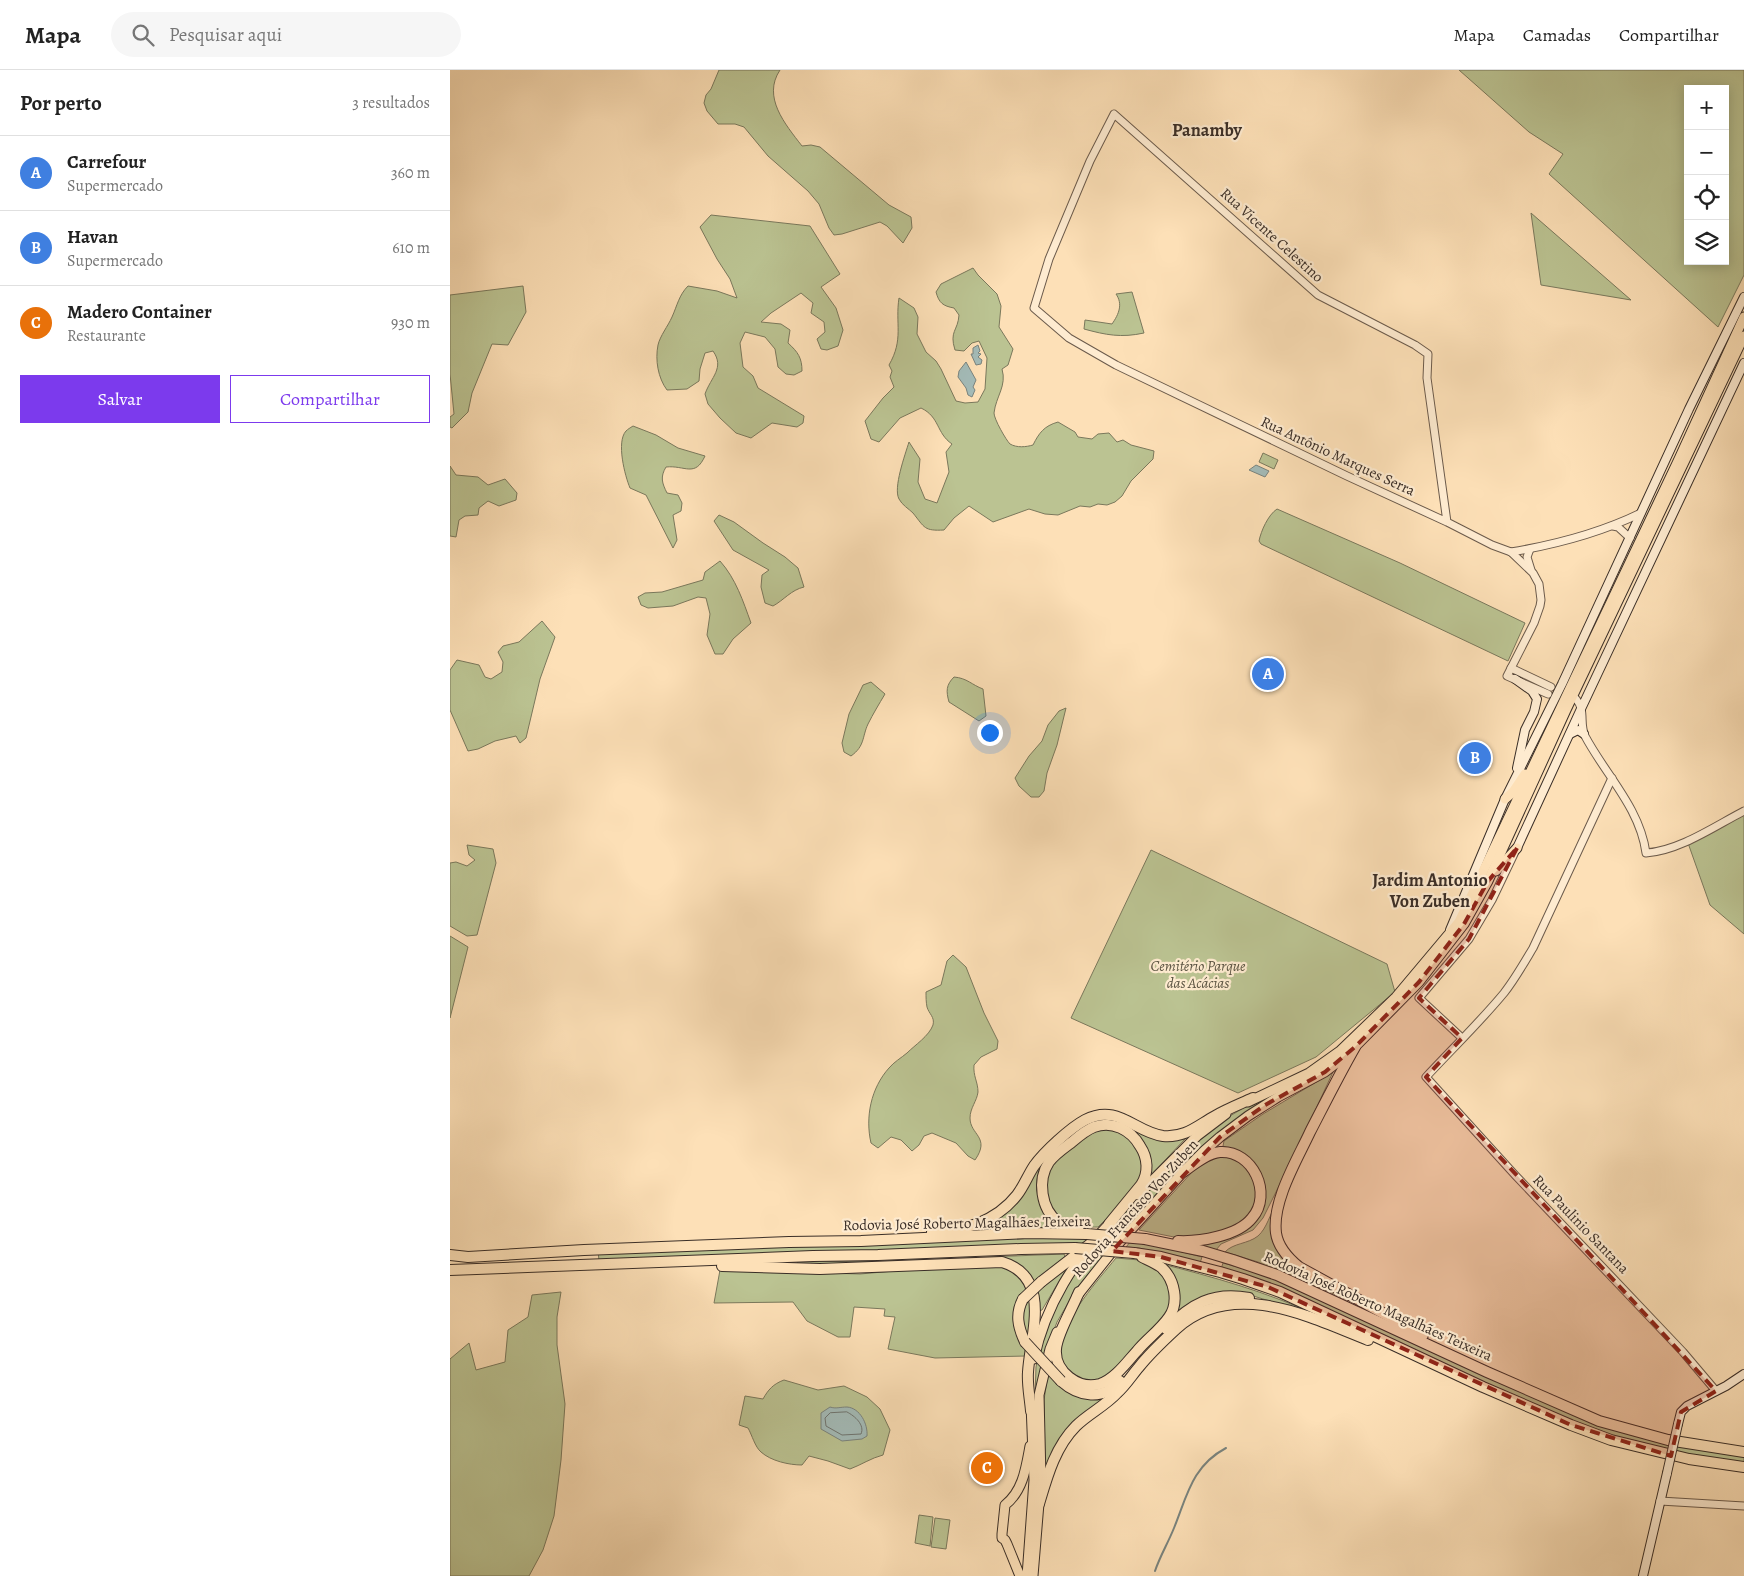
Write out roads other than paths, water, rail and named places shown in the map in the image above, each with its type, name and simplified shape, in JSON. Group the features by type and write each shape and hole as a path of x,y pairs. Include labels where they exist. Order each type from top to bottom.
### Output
{"highway":[{"path":"1356,1047 1328,1097 1293,1168 1278,1207 1277,1239 1286,1255 1304,1269 1487,1372"},
{"path":"841,1241 955,1229 984,1221 999,1212 1013,1200 1043,1154 1078,1124 1096,1116 1106,1114 1117,1116 1153,1134 1173,1136 1190,1132 1230,1108 1253,1098"},
{"path":"1109,1224 1141,1186 1144,1180 1146,1165 1143,1150 1131,1134 1118,1126 1101,1125 1087,1130 1056,1154 1046,1167 1043,1182 1045,1201 1052,1216 1065,1226 1090,1238 1023,1299 1019,1308 1020,1332 1025,1342 1068,1388 1083,1394 1092,1395 1107,1392 1115,1387 1139,1357 1184,1312 1212,1298 1221,1296 1243,1296 1279,1306 1483,1386"},
{"path":"1148,1240 1187,1242 1207,1239 1240,1228 1251,1220 1256,1213 1261,1197 1259,1182 1253,1169 1242,1159 1225,1152 1218,1152 1211,1154 1183,1172"},
{"name":"Rodovia José Roberto Magalhães Teixeira","path":"450,1255 468,1256 1029,1234 1148,1240 1202,1251 1234,1260 1296,1283 1580,1414 1668,1440 1744,1452"},
{"name":"Rodovia José Roberto Magalhães Teixeira","path":"450,1270 1075,1248 1154,1256 1220,1272 1280,1292 1584,1431 1628,1446 1689,1459 1744,1467"},
{"path":"1079,1292 1057,1343 1056,1356 1061,1369 1074,1380 1085,1384 1099,1384 1111,1377 1164,1324 1173,1309 1173,1286 1166,1274 1157,1265 1134,1253"},
{"path":"646,1262 820,1269 1002,1262 1010,1264 1026,1280 1035,1299 1036,1315 1027,1381 1031,1411"},
{"path":"1039,1504 1050,1466 1069,1434 1082,1421 1118,1393 1150,1354 1185,1322 1212,1307 1240,1303 1266,1306 1302,1314"}],"main road":[{"path":"1505,799 1562,684 1689,409 1744,297"},
{"path":"1505,799 1513,792 1525,774 1553,724 1679,460 1744,317"},
{"path":"1488,881 1566,710 1744,336"},
{"path":"1488,881 1517,848 1570,734 1579,707 1744,363"},
{"path":"1447,937 1516,771 1525,730 1536,704 1532,691 1511,678"},
{"name":"Rodovia Francisco Von Zuben","path":"1027,1576 1034,1485 1031,1411 1033,1368 1042,1326 1063,1284 1090,1238 1109,1224 1197,1136 1253,1098 1309,1073 1340,1051 1396,997 1462,917 1553,724"},
{"path":"1570,734 1578,730 1584,734"},
{"name":"Rodovia Francisco Von Zuben","path":"1033,1576 1039,1504 1038,1408 1041,1383 1053,1339 1079,1292 1118,1243 1183,1172 1233,1126 1272,1101 1325,1072 1356,1047 1419,982 1452,940 1476,905 1488,881"},
{"path":"1643,1576 1681,1412 1686,1406 1744,1374"},
{"path":"1020,1576 1007,1544 1002,1538 1002,1534 1005,1505 1019,1490 1032,1431"}],"street":[{"name":"Rua Vicente Celestino","path":"1034,308 1049,259 1090,161 1114,114 1318,295 1428,354 1426,378 1430,393 1447,522"},
{"name":"Rua Antônio Marques Serra","path":"1034,308 1070,338 1116,365 1492,545 1511,552 1531,570 1539,584 1540,606 1534,623 1511,668 1511,678"},
{"path":"1511,552 1530,549 1612,526 1641,513"},
{"path":"1612,526 1618,527 1630,538"},
{"path":"1530,549 1527,557 1531,570"},
{"path":"1511,668 1550,690 1511,678"},
{"path":"1579,707 1584,734 1633,813 1646,853 1672,847 1744,810"},
{"path":"1517,848 1492,900 1470,939 1419,998 1462,1038 1505,991 1533,948 1612,778"},
{"name":"Rua Paulinio Santana","path":"1462,1038 1426,1077 1515,1175 1683,1352 1716,1391"},
{"path":"1660,1501 1744,1506"}],"water":[{"path":"978,345 980,351 978,353 981,354 978,357 982,360 981,364 976,365 971,354 973,354 973,348"},
{"path":"966,362 976,380 972,397 968,395 966,388 958,377 959,371"},
{"path":"1256,465 1269,471 1265,477 1249,470"},
{"path":"830,1407 847,1407 856,1410 865,1422 867,1436 862,1439 842,1441 821,1429 821,1413"}],"waterway":[{"path":"1155,1571 1192,1483 1205,1464 1226,1448"}],"tunnel":[{"path":"1551,695 1573,706"}],"place":[{"name":"Carrefour","path":"1268,674"},
{"name":"Havan","path":"1475,758"},
{"name":"Madero Container","path":"987,1468"}],"district":[{"name":"Panamby","path":"1207,130"},
{"name":"Jardim Antonio Von Zuben","path":"1430,890"}],"park label":[{"name":"Cemitério Parque das Acácias","path":"1198,974"}]}
